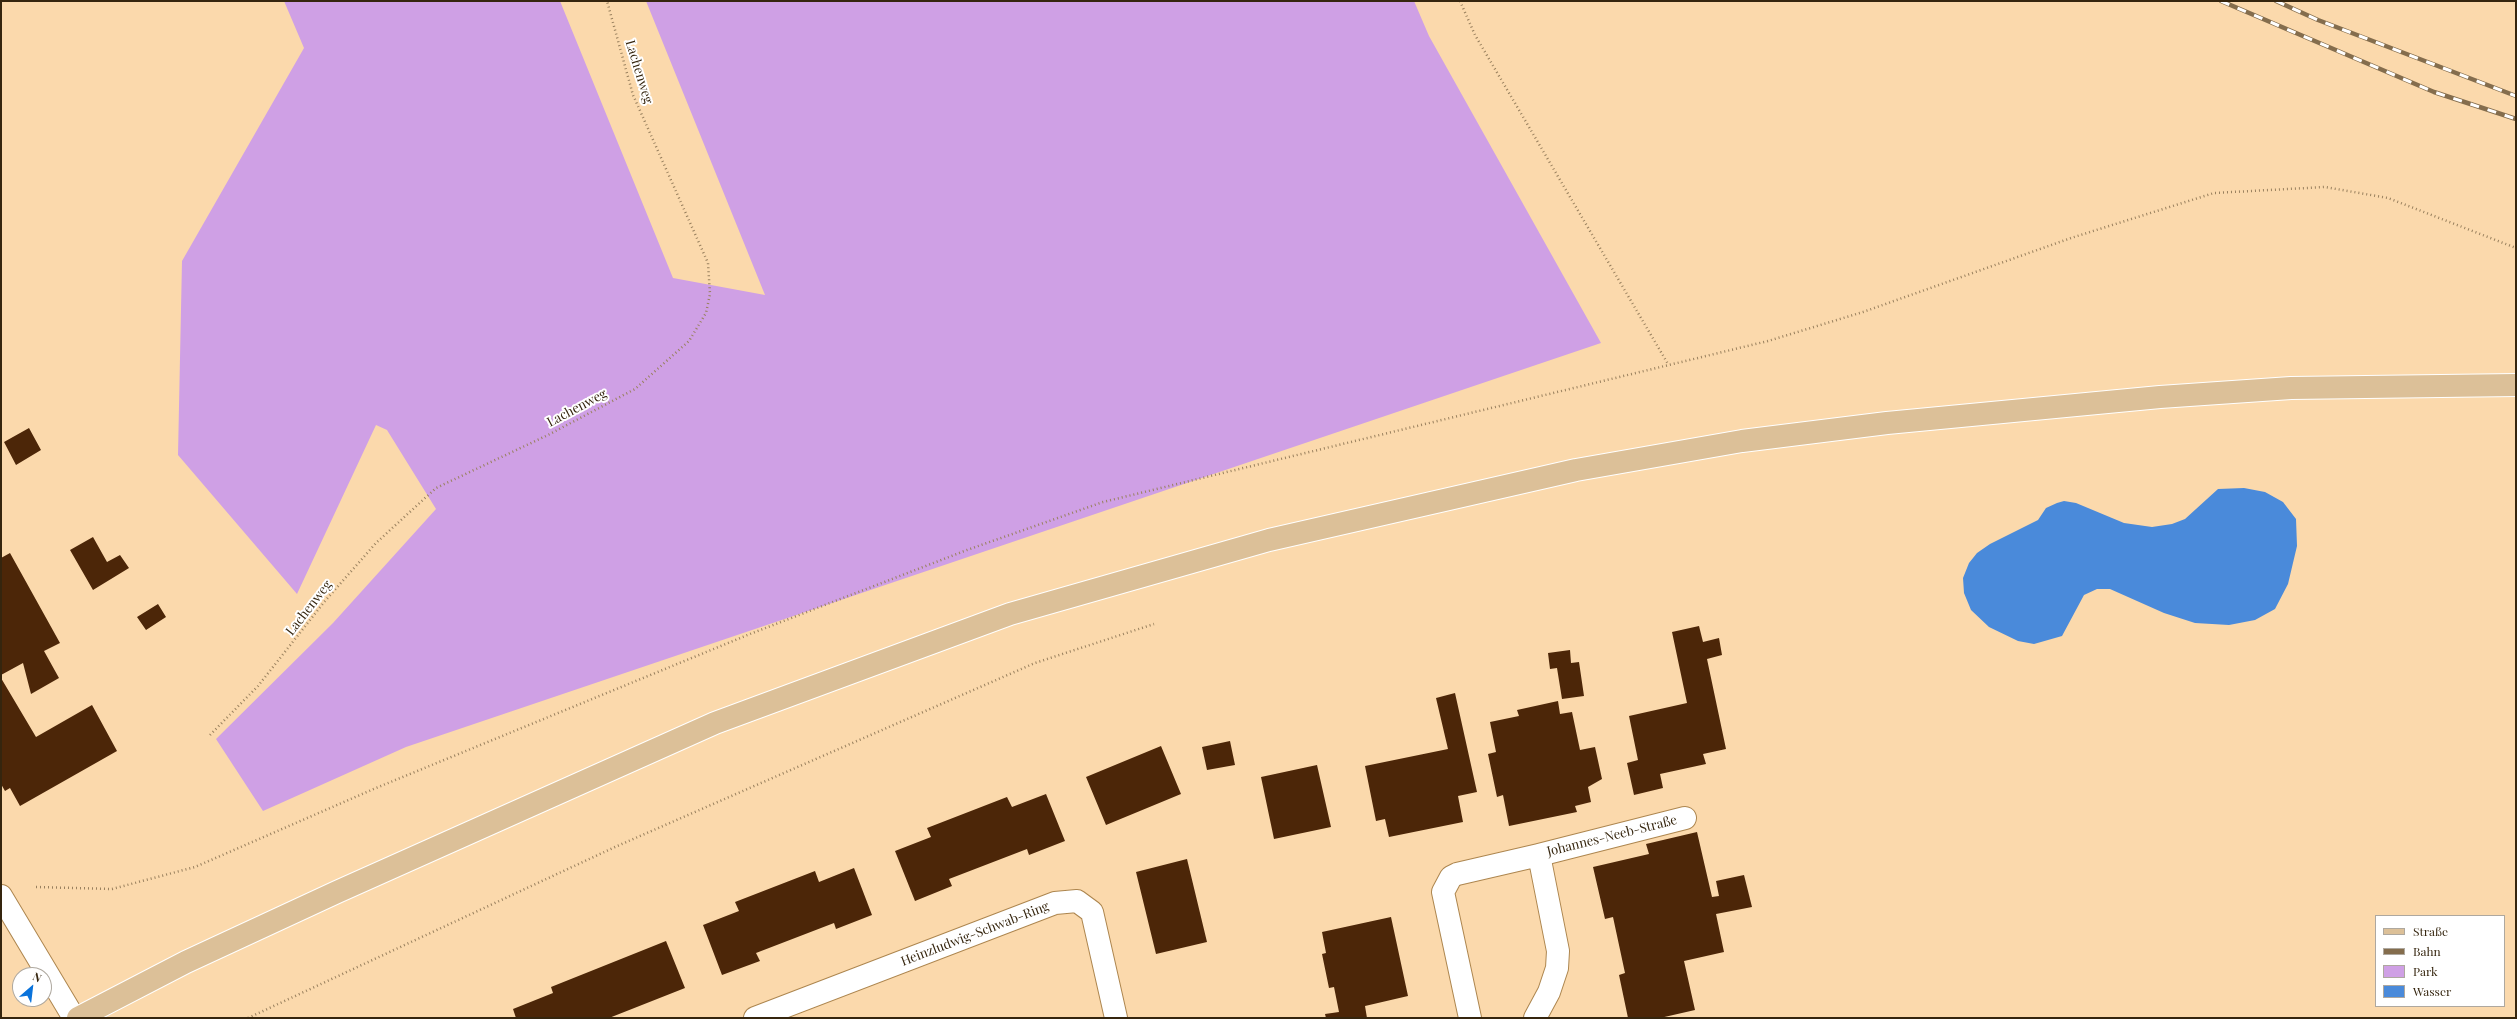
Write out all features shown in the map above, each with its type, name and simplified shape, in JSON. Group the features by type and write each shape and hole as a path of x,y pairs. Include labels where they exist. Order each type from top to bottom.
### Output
{"main road":[{"path":"78,1018 186,962 323,898 715,723 1010,614 1269,540 1576,470 1742,441 1887,423 2160,397 2291,388 2516,385"}],"street":[{"name":"Johannes-Neeb-Straße","path":"1470,1018 1443,892 1451,877 1457,874 1686,818"},
{"name":"Johannes-Neeb-Straße","path":"1535,1018 1549,992 1557,968 1558,950 1538,855"},
{"path":"1,896 74,1018"},
{"name":"Heinzludwig-Schwab-Ring","path":"755,1018 1055,903 1077,901 1092,912 1116,1018"}],"path":[{"name":"Lachenweg","path":"210,734 258,686 325,601 376,543 436,488 548,435 635,389 689,340 706,314 710,294 708,264 633,95 607,1"},
{"path":"1460,1 1475,35 1668,364"},
{"path":"33,887 112,889 195,866 376,788 750,634 967,550 1103,502 1768,341 1863,312 2071,238 2214,193 2325,187 2388,198 2516,248"},
{"path":"248,1018 615,847 1034,663 1154,624"}],"green space":[{"path":"284,1 560,1 673,278 765,295 646,1 1414,1 1429,36 1601,343 406,747 263,811 216,739 333,623 436,509 387,430 376,425 297,594 178,455 182,261 304,48"}],"water":[{"path":"2244,488 2265,492 2283,502 2296,519 2297,546 2288,584 2275,609 2255,620 2229,625 2195,623 2164,613 2110,589 2097,589 2084,595 2062,636 2034,644 2018,641 1989,627 1971,610 1964,593 1963,578 1969,563 1977,553 1990,544 2038,520 2046,508 2057,503 2064,501 2076,503 2124,523 2152,527 2172,524 2185,519 2218,489"}],"building":[{"path":"29,428 41,450 16,465 4,442"},
{"path":"93,537 107,562 120,555 129,568 93,590 70,550"},
{"path":"10,553 60,643 44,651 59,678 31,694 23,663 1,675 1,558"},
{"path":"158,604 166,617 146,630 137,617"},
{"path":"1699,626 1703,642 1719,638 1722,655 1707,659 1726,749 1703,754 1706,764 1660,774 1663,788 1634,795 1627,763 1638,760 1629,716 1687,703 1672,632"},
{"path":"1570,650 1571,663 1579,662 1584,696 1562,699 1557,668 1550,669 1548,653"},
{"path":"1,678 36,737 92,705 117,751 20,806 10,788 5,791 1,784"},
{"path":"1455,693 1477,792 1458,796 1463,822 1389,837 1385,819 1376,821 1365,766 1448,749 1436,698"},
{"path":"1558,701 1560,714 1572,712 1580,750 1595,747 1602,779 1588,787 1591,802 1575,806 1577,812 1509,826 1503,795 1497,797 1488,754 1496,752 1490,722 1519,716 1517,710"},
{"path":"1230,741 1235,765 1207,770 1202,747"},
{"path":"1161,746 1181,794 1106,825 1086,777"},
{"path":"1317,765 1331,827 1274,839 1261,777"},
{"path":"1046,794 1065,841 1029,855 1027,849 949,879 952,886 915,901 895,851 931,837 927,828 1007,797 1012,807"},
{"path":"1697,832 1712,897 1719,896 1716,881 1744,875 1752,907 1716,914 1724,952 1684,961 1695,1010 1660,1018 1628,1018 1619,975 1625,973 1613,917 1605,919 1593,867 1649,854 1646,844"},
{"path":"1187,859 1207,942 1156,954 1136,872"},
{"path":"854,868 872,915 836,929 834,923 756,953 760,961 722,975 703,925 739,911 735,902 815,871 819,882"},
{"path":"1391,917 1408,996 1365,1006 1367,1018 1326,1018 1325,1014 1339,1012 1334,987 1329,988 1322,954 1326,953 1322,932"},
{"path":"666,941 685,988 609,1018 516,1018 513,1009 553,993 551,987"}],"railway":[{"path":"2221,1 2434,92 2516,119"},
{"path":"2276,1 2318,20 2516,96"}]}
